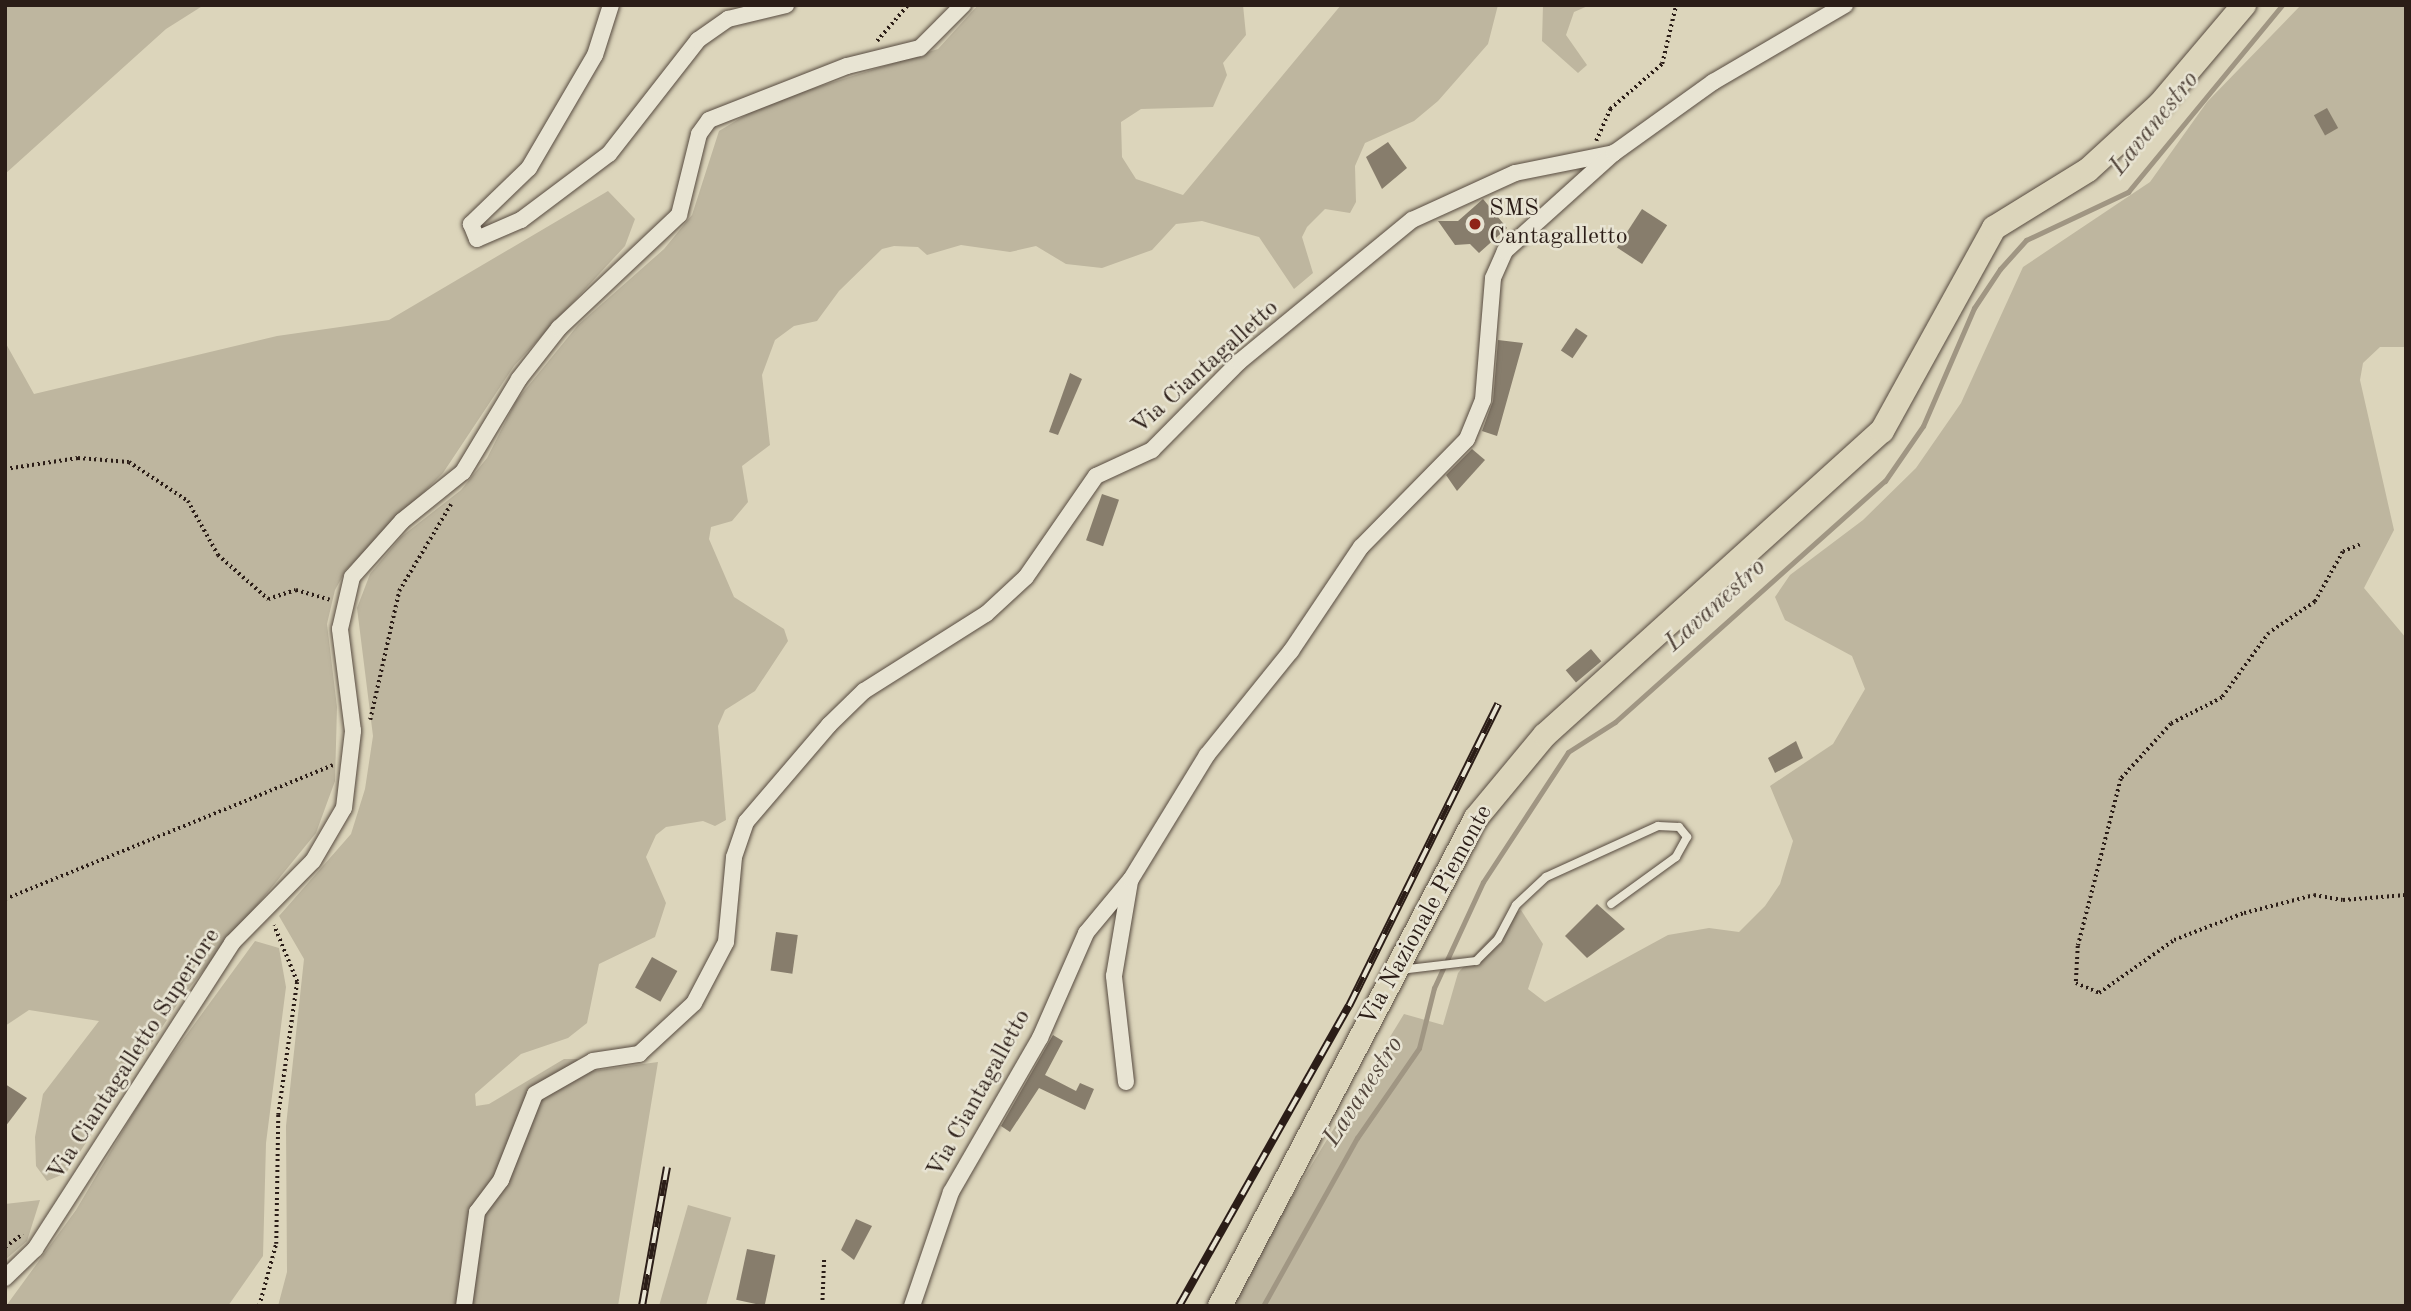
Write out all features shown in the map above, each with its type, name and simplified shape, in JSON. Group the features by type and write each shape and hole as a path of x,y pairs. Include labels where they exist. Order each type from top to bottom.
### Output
{"main road":[{"name":"Via Nazionale Piemonte","path":"1220,1306 1404,970 1476,818 1545,735 1881,431 1994,228 2088,170 2160,104 2244,5"}],"street":[{"path":"611,5 595,55 528,168 471,224 478,239 521,220 609,154 698,40 728,19 786,5"},
{"name":"Via Ciantagalletto Superiore","path":"5,1278 35,1249 232,943 313,861 344,808 353,731 342,605 352,577 402,522 463,472 519,379 559,328 658,242 679,215 699,134 709,120 764,95 920,48 963,5"},
{"name":"Via Ciantagalletto","path":"912,1306 951,1192 1040,1038 1086,933 1131,879 1207,755 1291,651 1361,547 1467,439 1483,400 1498,262 1606,153 1713,82 1830,11 1845,5"},
{"name":"Via Ciantagalletto","path":"464,1306 477,1212 501,1180 535,1094 593,1061 639,1054 694,1003 726,942 734,858 746,822 806,748 863,691 986,614 1026,577 1096,476 1152,450 1239,362 1412,220 1515,173 1606,153"},
{"name":"Via Ciantagalletto","path":"1126,1082 1114,976 1131,879"}],"lane":[{"path":"1404,970 1458,966 1485,955 1516,905 1546,877 1658,826 1679,827 1687,837 1675,857 1611,904"}],"path":[{"path":"874,60 877,40 908,5"},
{"path":"1606,153 1599,126 1610,109 1662,64 1676,5"},
{"path":"5,469 78,458 129,463 188,501 218,555 268,600 296,590 342,605"},
{"path":"368,730 399,591 455,499"},
{"path":"2360,545 2343,552 2315,602 2269,633 2222,698 2171,724 2121,779 2078,946 2076,984 2099,993 2174,940 2244,913 2314,895 2343,900 2406,895"},
{"path":"5,899 350,760"},
{"path":"259,1306 276,1244 278,1115 297,982 282,938 264,912"},
{"path":"822,1306 824,1257"}],"shaded area":[{"path":"5,5 204,5 166,29 5,174"},
{"path":"978,5 1243,5 1246,35 1223,63 1227,75 1213,107 1141,109 1121,122 1122,157 1136,179 1183,195 1341,5 1498,5 1488,44 1438,101 1414,121 1365,143 1355,166 1356,202 1350,213 1325,209 1307,227 1302,237 1313,273 1294,289 1259,237 1202,221 1176,224 1152,250 1102,268 1066,264 1036,246 1010,252 961,245 927,255 918,247 894,246 882,249 839,291 817,321 794,326 775,340 762,375 770,445 742,466 748,502 732,521 711,527 709,539 734,597 784,629 788,641 755,691 725,710 718,726 726,820 715,826 703,821 666,827 656,835 646,857 666,903 655,937 599,964 587,1023 568,1038 521,1054 475,1094 476,1106 489,1104 564,1059 577,1059 592,1071 658,1062 618,1306 278,1306 287,1272 286,1126 304,959 279,916 351,834 365,789 373,736 357,608 370,574 401,537 461,490 487,458 516,401 578,325 664,249 692,215 719,131 764,104 938,49"},
{"path":"1543,5 1590,5 1574,12 1566,35 1587,65 1578,73 1542,41"},
{"path":"2301,5 2406,5 2406,347 2380,347 2363,363 2360,380 2394,530 2364,588 2406,638 2406,1306 1234,1306 1257,1254 1404,1014 1443,1025 1458,973 1507,918 1521,910 1543,944 1528,989 1545,1002 1668,935 1709,928 1739,932 1765,906 1780,884 1793,841 1770,786 1833,744 1865,689 1852,656 1785,620 1775,597 1790,575 1863,520 1916,468 1961,403 2023,267 2150,182 2207,102"},
{"path":"608,191 635,219 625,246 514,366 443,473 346,570 335,590 327,624 337,707 335,781 316,833 182,997 66,1173 47,1181 36,1166 35,1137 43,1094 99,1021 29,1010 5,1026 5,342 34,394 277,336 389,320"},
{"path":"255,941 279,948 286,987 266,1143 263,1256 228,1306 6,1306 76,1210 150,1085"},
{"path":"40,1200 27,1241 5,1260 5,1204"},
{"path":"688,1205 731,1217 706,1306 660,1304"}],"building":[{"path":"2327,108 2338,128 2325,135 2314,115"},
{"path":"1388,142 1407,168 1382,189 1366,157"},
{"name":"SMS Cantagalletto","path":"1483,199 1507,228 1479,253 1470,244 1455,245 1438,221 1458,221"},
{"path":"1642,209 1667,225 1642,264 1617,248"},
{"path":"1576,328 1588,336 1573,358 1561,350"},
{"path":"1498,340 1523,343 1497,436 1482,431 1493,401"},
{"path":"1070,373 1082,379 1058,435 1049,432"},
{"path":"1472,449 1485,460 1457,491 1446,475"},
{"path":"1102,494 1119,500 1103,546 1086,540"},
{"path":"1591,649 1601,661 1576,682 1566,670"},
{"path":"1796,741 1803,758 1775,773 1768,758"},
{"path":"1597,904 1625,929 1587,958 1565,936"},
{"path":"776,932 798,935 792,974 771,971"},
{"path":"652,957 677,971 660,1002 635,988"},
{"path":"1053,1035 1063,1041 1045,1075 1076,1091 1080,1083 1094,1089 1085,1110 1039,1088 1010,1132 1001,1126"},
{"path":"5,1084 27,1098 5,1127"},
{"path":"856,1219 872,1226 854,1260 841,1250"},
{"path":"747,1249 775,1255 765,1306 736,1300"}],"waterway":[{"name":"Lavanestro","path":"1263,1306 1357,1138 1419,1048 1434,988 1483,882 1568,752 1615,722 1885,481 1923,426 1974,308 2000,269 2026,240 2128,192 2282,5"}],"railway":[{"path":"1179,1306 1349,1006 1498,704"},
{"path":"642,1306 667,1167"}],"place":[{"name":"SMS Cantagalletto","path":"1475,224"}]}
